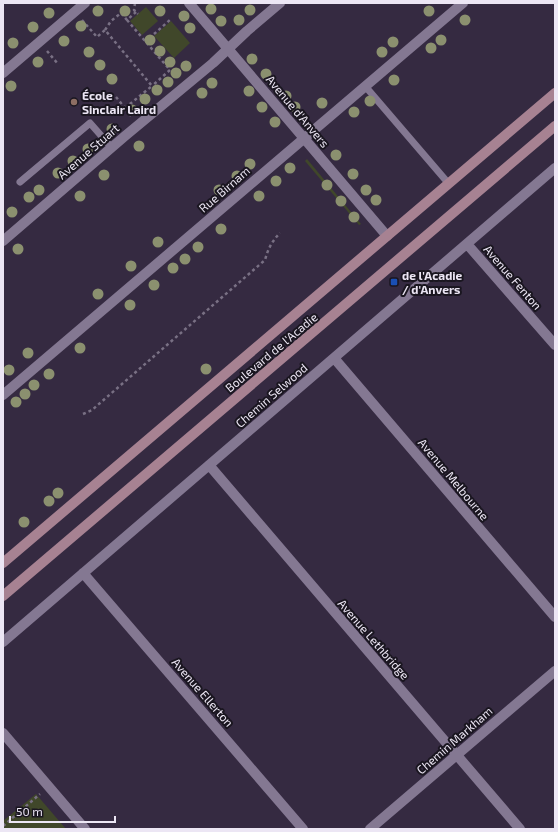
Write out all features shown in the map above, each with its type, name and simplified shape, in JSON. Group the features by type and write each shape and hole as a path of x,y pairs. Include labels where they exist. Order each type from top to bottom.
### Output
{"main road":[{"name":"Boulevard de l'Acadie","path":"3,563 555,93"},
{"name":"Boulevard de l'Acadie","path":"3,596 555,126"}],"street":[{"path":"3,72 85,3"},
{"name":"Avenue d'Anvers","path":"189,3 387,236"},
{"name":"Avenue Stuart","path":"3,241 213,63 280,3"},
{"name":"Rue Birnam","path":"3,395 463,3"},
{"name":"Chemin Selwood","path":"3,642 555,168"},
{"name":"Avenue Fenton","path":"467,244 555,345"},
{"name":"Avenue Melbourne","path":"334,358 555,617"},
{"name":"Avenue Lethbridge","path":"209,465 520,829"},
{"name":"Avenue Ellerton","path":"83,573 303,829"},
{"name":"Chemin Markham","path":"370,829 555,671"},
{"path":"3,733 85,829"}],"lane":[{"path":"365,86 449,184"},
{"path":"20,182 90,122 112,148"}],"path":[{"path":"127,20 137,13 134,10 135,3"},
{"path":"82,20 97,37 105,30 111,21 121,13 170,70 125,108"},
{"path":"145,42 164,27 171,19"},
{"path":"105,30 152,86"},
{"path":"47,51 58,64"},
{"path":"116,97 131,116"},
{"path":"83,414 92,410 265,260 268,248 280,233"},
{"path":"3,826 42,792"}],"green space":[{"path":"146,7 158,21 142,35 130,21"},
{"path":"171,21 190,43 174,58 154,36"},
{"path":"307,159 361,224 359,225 305,161"},
{"path":"36,794 66,829 3,829 3,821"}],"place":[{"name":"École Sinclair Laird","path":"74,102"},
{"name":"de l'Acadie / d'Anvers","path":"394,282"}]}
